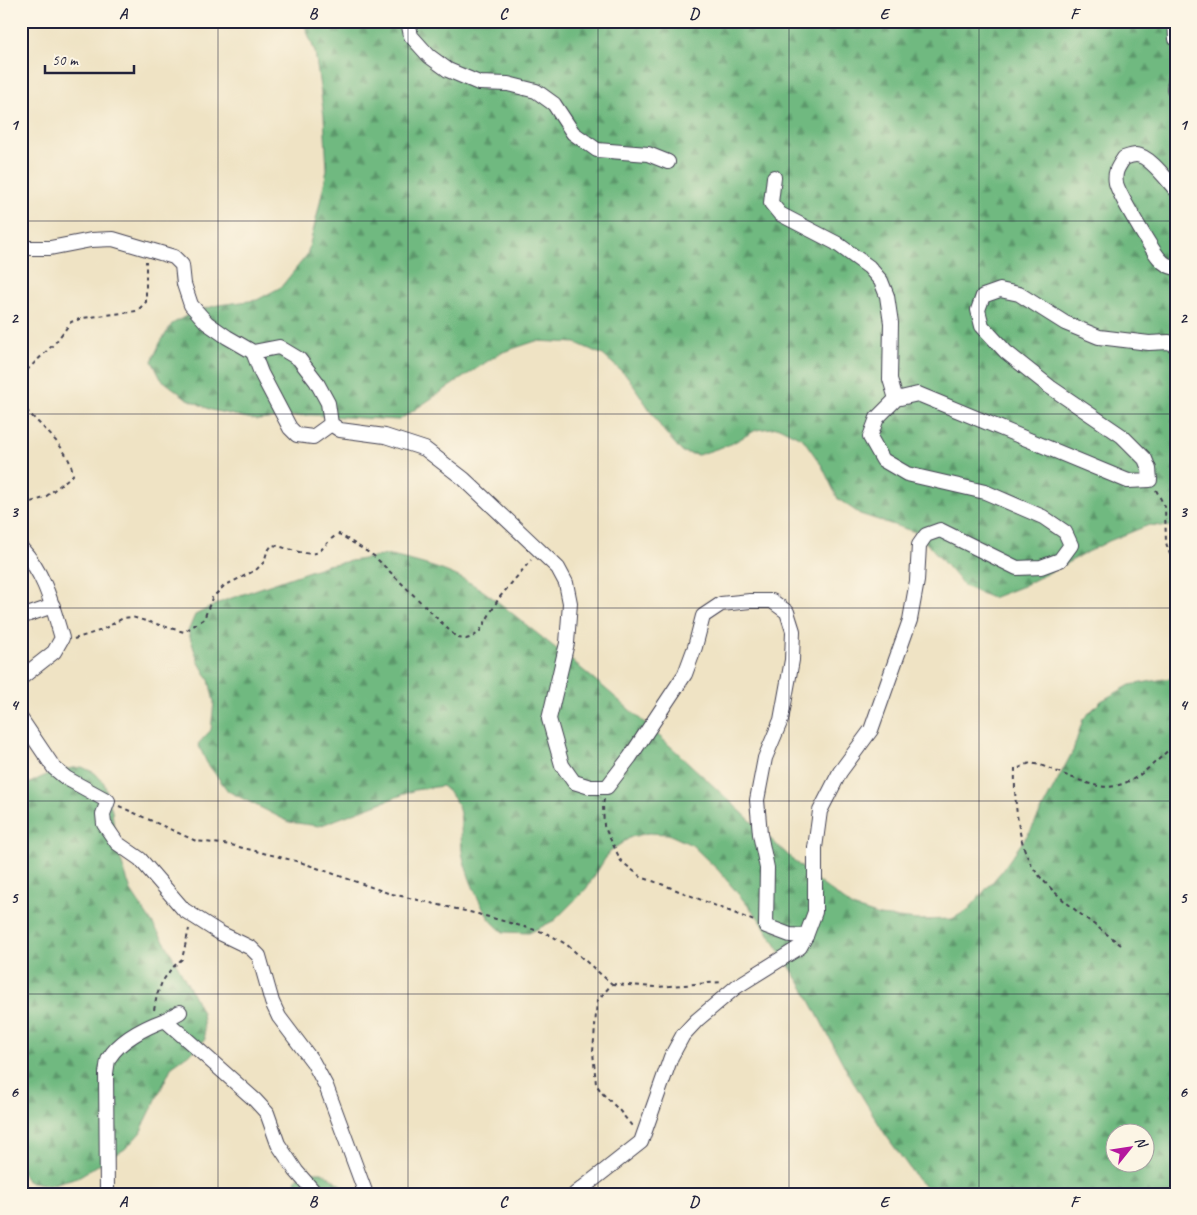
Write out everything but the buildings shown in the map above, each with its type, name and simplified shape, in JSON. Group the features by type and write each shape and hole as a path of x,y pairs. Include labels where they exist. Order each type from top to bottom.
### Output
{"street":[{"path":"408,21 411,36 429,56 448,70 479,83 508,84 536,91 554,104 573,133 597,150 648,154 668,162"},
{"path":"1175,21 1176,39"},
{"path":"1176,76 1174,89 1176,93"},
{"path":"1176,190 1156,167 1146,159 1136,155 1124,158 1116,170 1116,185 1147,241 1160,259 1176,268"},
{"path":"774,177 771,203 780,214 836,243 868,267 881,281 887,296 891,323 890,379 896,399"},
{"path":"21,248 50,248 91,240 113,239 174,257 182,265 184,284 191,305 207,323 253,352 261,372 290,428 297,435 313,437 332,424"},
{"path":"575,1194 641,1142 671,1057 684,1035 697,1020 736,987 800,947 806,936 815,912 815,848 820,811 840,772 871,730 910,620 917,580 919,545 926,535 940,530 1017,568 1041,567 1060,560 1071,545 1065,532 1043,517 985,492 907,474 883,460 870,437 877,418 896,399 918,394 1128,480 1150,480 1149,469 1144,459 1122,436 1050,387 1006,352 982,326 978,310 983,296 1000,290 1019,294 1065,323 1099,338 1149,343 1170,342 1176,346"},
{"path":"253,352 279,347 299,359 316,381 328,403 332,424 340,430 385,436 425,449 464,479 558,568 566,583 570,603 567,643 549,719 562,765 574,782 590,787 606,787 630,757 684,674 696,647 703,616 721,604 750,601 772,601 786,612 793,632 792,660 781,720 764,758 758,800 760,834 766,868 766,926 790,935 806,936"},
{"path":"21,548 46,586 62,638 54,652 21,678"},
{"path":"21,617 53,606"},
{"path":"21,719 54,768 66,778 108,801 103,814 104,824 117,843 140,859 184,910 220,933 251,948 259,956 272,1002 279,1017 313,1062 326,1086 366,1194"},
{"path":"106,1193 106,1074 108,1059 120,1046 159,1022 180,1012"},
{"path":"159,1022 255,1100 267,1113 278,1144 296,1171 316,1194"}],"path":[{"path":"21,376 56,343 71,322 83,318 137,311 142,307 146,302 146,249"},
{"path":"21,404 60,446 73,470 73,475 44,498 21,504"},
{"path":"1150,480 1164,507 1166,543 1176,572"},
{"path":"62,638 74,639 102,630 123,618 132,617 184,632 204,618 212,598 224,586 256,570 264,562 266,552 272,545 311,554 318,552 331,538 339,534 374,556 457,638 466,639 474,637 480,631 500,598 539,550"},
{"path":"1121,945 1052,890 1033,868 1023,843 1014,791 1015,768 1030,763 1098,786 1112,787 1123,784 1145,771 1176,743"},
{"path":"606,787 603,806 604,826 621,861 641,877 766,926"},
{"path":"108,801 196,841 231,845 300,862 388,892 546,933 566,944 612,984 658,987 748,979"},
{"path":"159,1022 157,994 171,969 182,959 192,915"},
{"path":"612,984 596,1001 593,1052 596,1084 642,1138"}],"green space":[{"path":"303,21 1176,21 1176,527 1149,525 1109,541 1023,586 992,598 964,586 915,532 860,514 838,499 822,466 803,439 779,427 756,430 731,444 698,455 682,452 663,430 628,377 603,355 576,343 536,341 500,353 399,420 310,415 257,420 211,410 186,398 161,379 152,361 160,343 172,324 193,312 218,305 257,300 281,287 307,255 327,170 324,116 315,52"},
{"path":"387,555 416,562 454,575 483,591 575,663 644,722 811,876 852,907 880,916 917,920 952,919 968,910 1001,872 1031,830 1073,751 1083,719 1101,701 1130,685 1176,677 1176,796 1174,809 1176,811 1176,1194 934,1194 918,1180 885,1134 849,1075 804,989 760,920 719,871 692,845 668,834 648,833 631,837 610,851 586,889 555,920 529,933 503,932 489,918 475,891 466,868 462,850 460,812 451,794 442,786 415,790 319,826 289,822 228,791 207,763 198,744 211,730 214,702 209,680 198,661 188,631 195,615 223,601 327,565"},
{"path":"82,767 95,773 104,783 112,811 116,846 131,891 166,944 194,996 202,1013 205,1039 199,1047 172,1066 140,1133 125,1149 78,1177 49,1185 27,1181 21,1171 21,788 50,774 65,769"},
{"path":"307,1172 322,1172 356,1194 292,1194 296,1179"}]}
